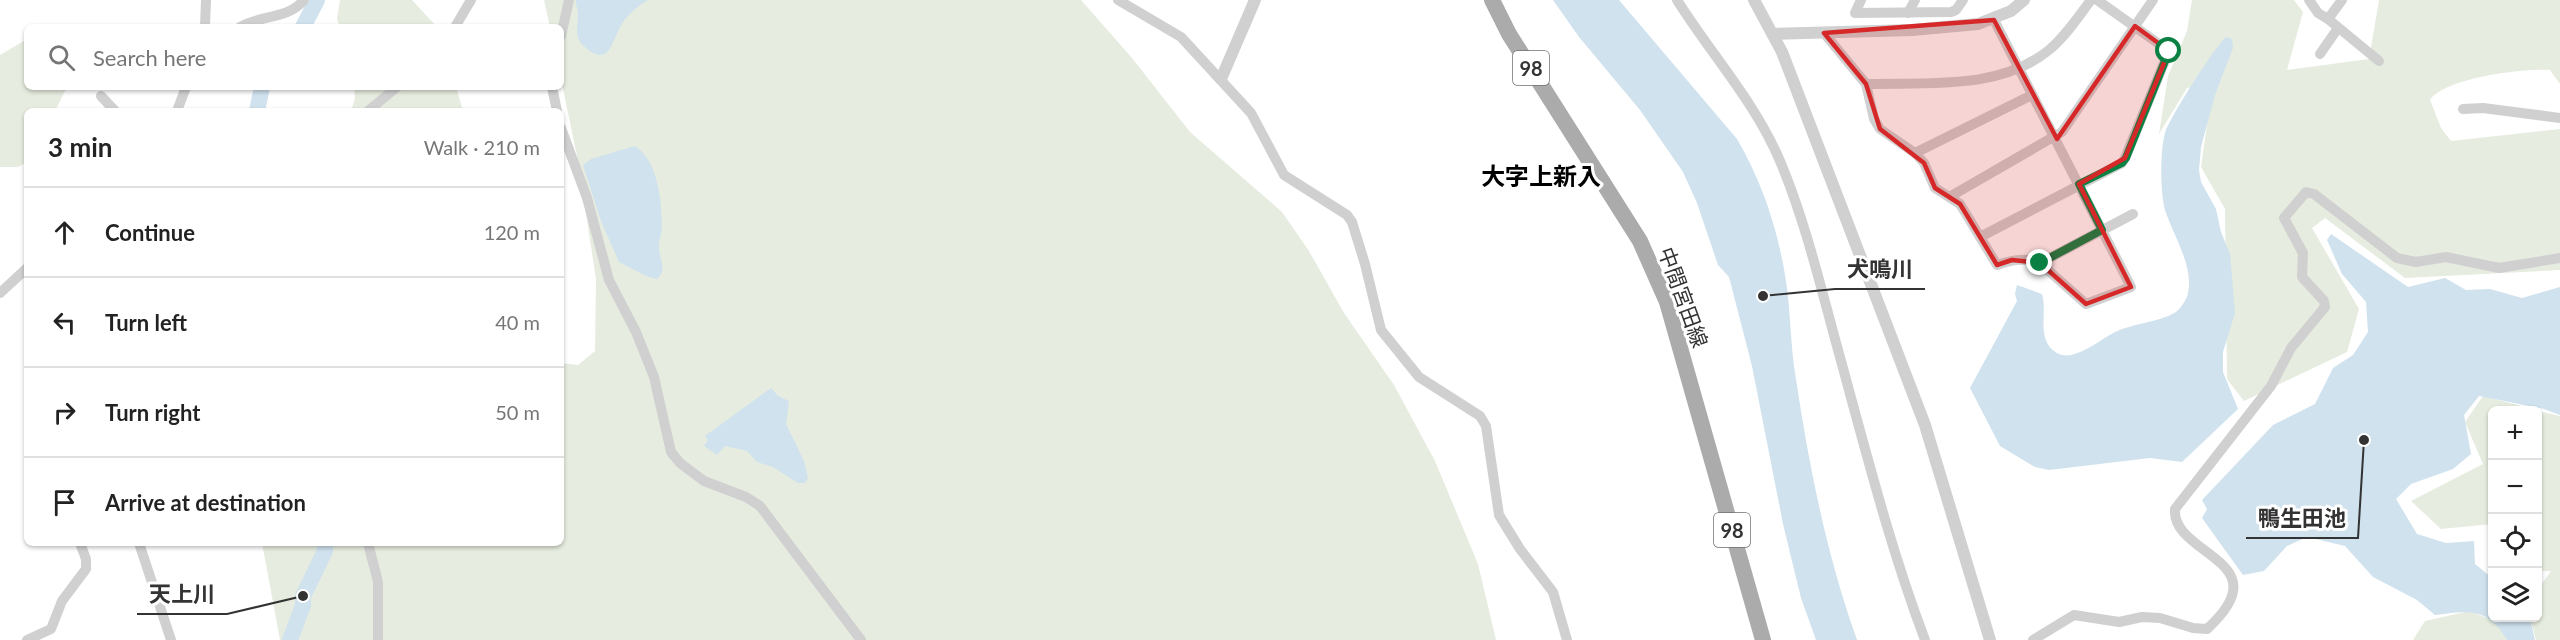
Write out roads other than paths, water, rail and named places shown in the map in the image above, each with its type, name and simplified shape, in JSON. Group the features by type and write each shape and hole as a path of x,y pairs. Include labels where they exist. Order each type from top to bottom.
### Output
{"main road":[{"name":"中間宮田線","path":"1492,0 1509,34 1640,241 1667,302 1763,640"}],"street":[{"path":"205,24 206,0"},
{"path":"246,24 257,18 289,11 304,0"},
{"path":"457,24 471,0"},
{"path":"564,24 569,0"},
{"path":"1118,0 1181,37 1251,113 1284,175 1347,215 1352,222 1381,330 1390,344 1426,384 1480,416 1486,426 1499,515 1520,549 1553,592 1567,640"},
{"path":"1221,79 1255,0"},
{"path":"1677,0 1743,94 1781,163 1813,256 1885,517 1925,640"},
{"path":"1754,0 1773,34 1925,425 1990,640"},
{"path":"1861,0 1855,13 1951,12 1956,10 1963,0"},
{"path":"1908,13 1915,0"},
{"path":"1773,34 1912,30 1978,24 1994,20 2024,0"},
{"path":"1866,84 1986,79 2018,68 2048,51 2064,36 2091,0"},
{"path":"1980,237 2122,163 2126,158 2169,51 2097,0"},
{"path":"1951,196 2056,137 2153,0"},
{"path":"2309,0 2318,13 2379,61"},
{"path":"2328,19 2342,0"},
{"path":"1824,33 1866,84 1874,119 1880,129 1915,153 1924,164 1935,188 1951,196 1960,204 1997,265 2012,260 2031,260 2040,263 2086,304 2131,287 1994,20"},
{"path":"2320,54 2338,28"},
{"path":"178,108 185,90"},
{"path":"372,108 393,90"},
{"path":"553,90 556,108"},
{"path":"1915,153 2032,95"},
{"path":"100,96 112,108"},
{"path":"2463,109 2483,108 2560,118"},
{"path":"564,136 587,198 609,280 636,332 654,377 671,452 680,463 704,481 746,497 760,506 861,640"},
{"path":"2032,640 2074,615 2119,622 2142,617 2160,618 2193,628 2206,628 2229,604 2234,592 2232,580 2215,557 2179,528 2174,518 2175,509 2271,386 2291,348 2325,307 2324,301 2302,277 2301,247 2284,218 2306,192 2314,194 2397,258 2416,262 2446,257 2499,268 2560,258"},
{"path":"2040,263 2133,214"},
{"path":"0,293 24,271"},
{"path":"27,640 51,629 62,601 86,569 86,559 81,546"},
{"path":"140,546 171,640"},
{"path":"369,546 378,582 378,640"}],"water":[{"path":"576,0 648,0 625,20 608,51 599,55 585,47 579,40"},
{"path":"1553,0 1619,0 1737,139 1754,172 1773,222 1782,257 1794,366 1813,478 1828,544 1857,640 1816,640 1801,598 1783,524 1752,366 1729,277 1718,265 1697,203 1683,172 1640,110 1579,37"},
{"path":"2226,37 2232,39 2233,48 2215,95 2201,147 2199,170 2201,182 2216,209 2221,232 2230,254 2235,313 2223,352 2223,372 2238,409 2182,462 2150,458 2049,470 2035,467 2000,446 1970,388 2017,301 2015,294 2017,285 2042,294 2046,341 2050,348 2064,355 2079,353 2122,329 2169,316 2182,306 2188,293 2188,272 2163,202 2161,172 2163,141 2168,125 2183,99 2212,54"},
{"path":"635,146 649,161 657,181 661,203 662,227 659,248 662,272 657,279 619,262 601,221 583,165 591,159"},
{"path":"2331,234 2408,287 2445,278 2466,290 2490,289 2522,298 2560,287 2560,415 2542,409 2542,406 2529,406 2479,396 2464,415 2471,454 2453,469 2411,484 2396,499 2417,534 2446,543 2474,541 2475,564 2488,575 2488,619 2468,612 2435,615 2417,600 2373,577 2345,546 2307,537 2287,546 2264,571 2243,575 2202,518 2207,509 2202,500 2273,425 2315,404 2333,368 2353,355 2368,332 2366,302 2342,274 2327,240"},
{"path":"771,388 778,396 789,401 786,424 804,461 808,478 805,483 798,483 773,467 757,462 747,451 725,446 717,455 704,446 708,440 705,436"},
{"path":"2492,622 2531,622 2535,640 2507,640"}],"waterway":[{"path":"305,24 317,0"},
{"path":"258,108 261,90"},
{"path":"290,640 303,605 303,596 325,551 325,546"}],"place":[{"name":"犬鳴川","path":"1763,296"},
{"name":"鴨生田池","path":"2364,440"},
{"name":"天上川","path":"303,596"}],"district":[{"name":"大字上新入","path":"1541,175"}]}
